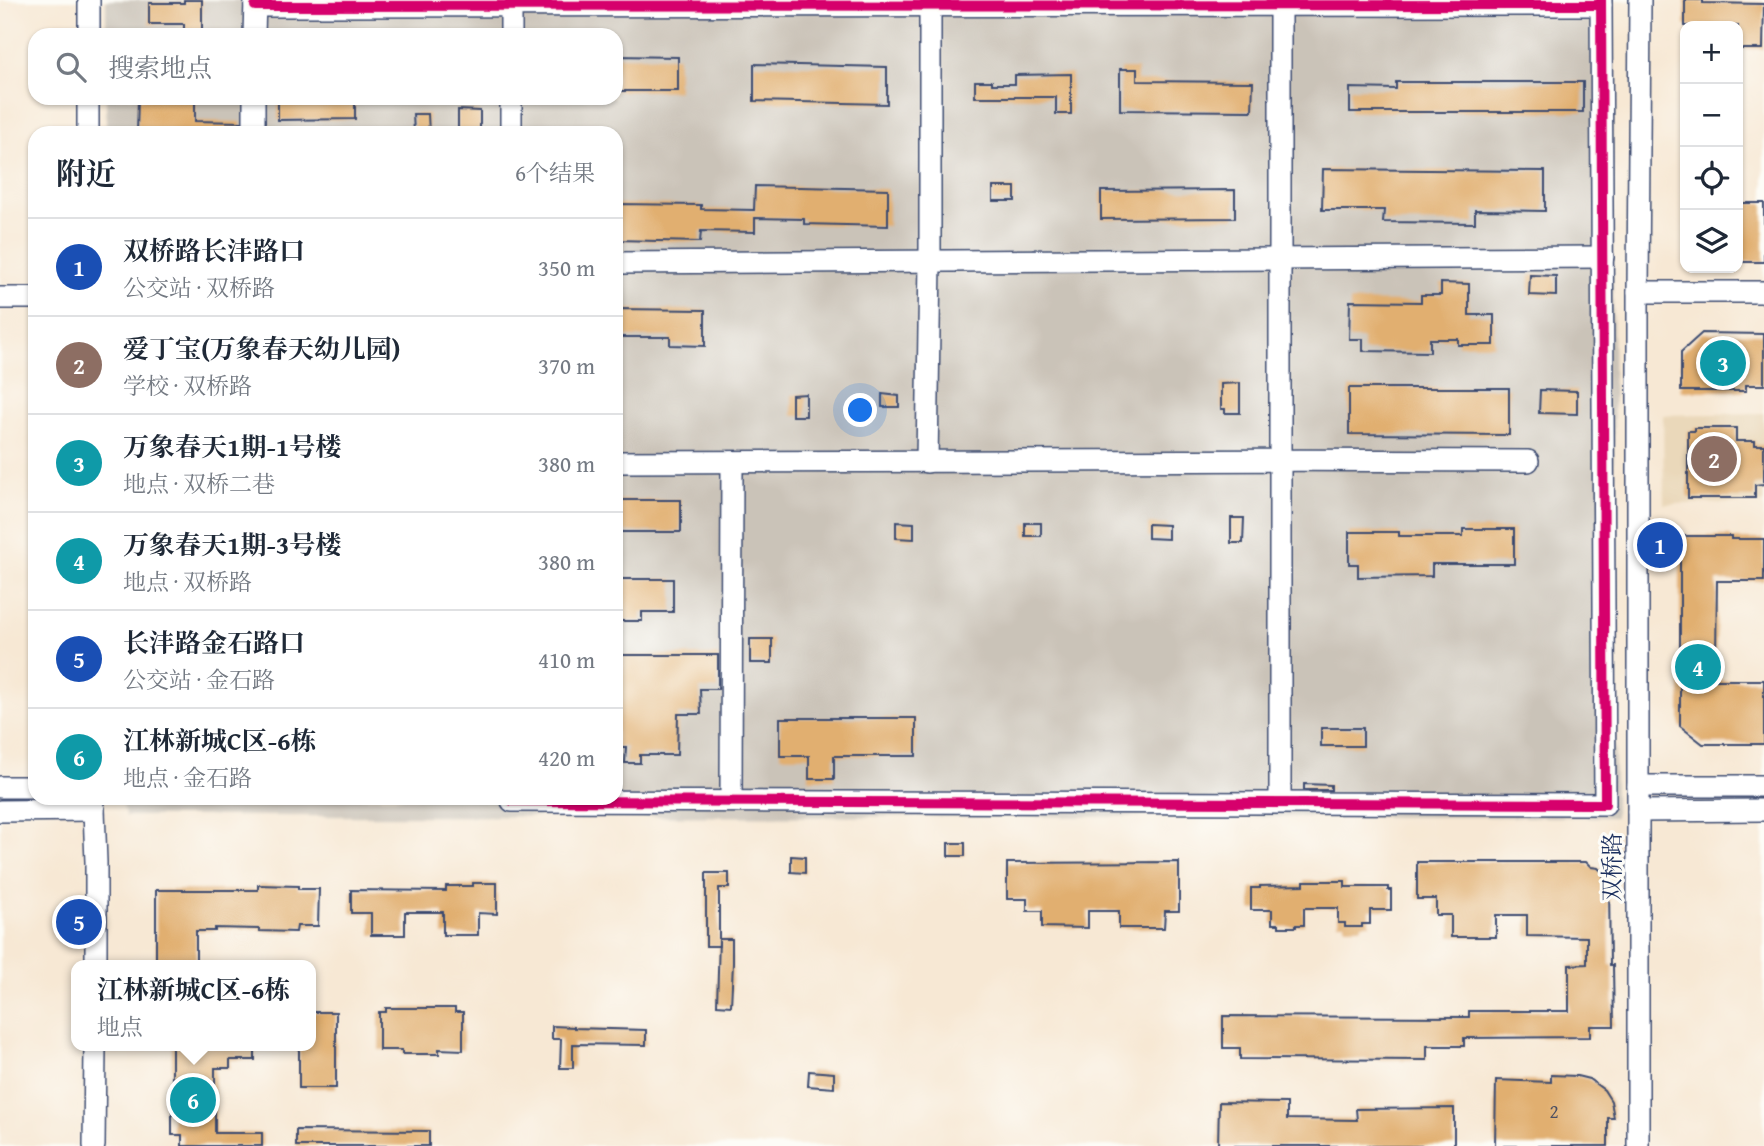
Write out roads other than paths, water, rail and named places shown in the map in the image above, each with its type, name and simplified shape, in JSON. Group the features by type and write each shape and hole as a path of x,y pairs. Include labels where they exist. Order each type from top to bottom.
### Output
{"street":[{"path":"89,0 89,28"},
{"name":"双桥路","path":"1638,1146 1640,0"},
{"path":"1280,2 1280,802"},
{"path":"254,28 255,3 1601,3 1605,804 623,801"},
{"path":"511,3 511,28"},
{"path":"927,462 930,3"},
{"path":"88,105 88,126"},
{"path":"254,105 254,126"},
{"path":"511,105 511,126"},
{"path":"623,263 1603,257"},
{"path":"1638,292 1764,292"},
{"path":"0,298 28,298"},
{"path":"623,463 1280,459 1528,461"},
{"path":"731,801 732,463"},
{"path":"1638,786 1764,786"},
{"path":"0,787 28,787"},
{"path":"0,811 79,805"},
{"path":"92,805 96,862 96,960"},
{"path":"1638,811 1764,810"},
{"path":"94,1146 95,1051"}],"place":[{"name":"万象春天1期-1号楼","path":"1723,363"},
{"name":"爱丁宝(万象春天幼儿园)","path":"1714,459"},
{"name":"双桥路长沣路口","path":"1660,545"},
{"name":"万象春天1期-3号楼","path":"1698,667"},
{"name":"长沣路金石路口","path":"79,922"},
{"name":"江林新城C区-6栋","path":"193,1100"}]}
